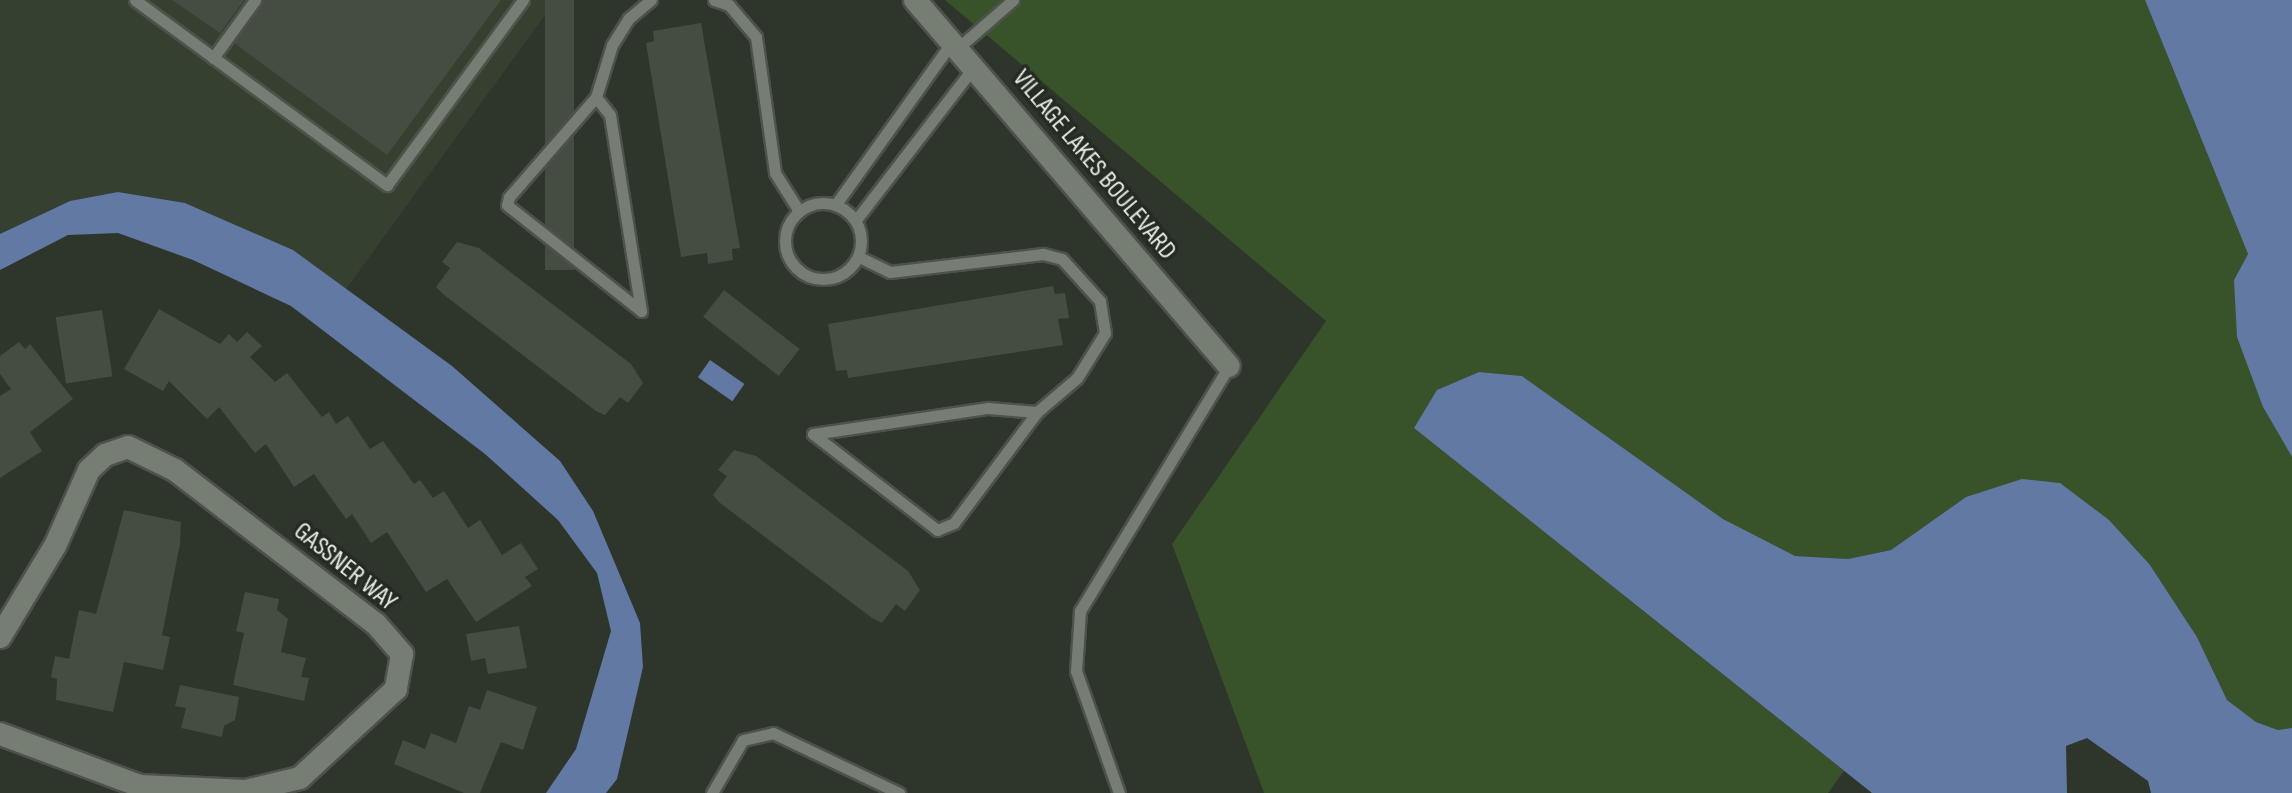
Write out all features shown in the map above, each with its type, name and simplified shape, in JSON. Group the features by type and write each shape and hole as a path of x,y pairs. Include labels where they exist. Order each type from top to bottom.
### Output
{"street":[{"name":"VILLAGE LAKES BOULEVARD","path":"915,0 1229,366"},
{"name":"GASSNER WAY","path":"0,637 55,546 89,470 105,455 128,447 175,470 226,508 376,624 402,654 396,689 300,778 245,791 140,786 0,734"}],"lane":[{"path":"135,0 387,185 523,0"},
{"path":"213,58 255,0"},
{"path":"596,97 610,115 641,311 507,205 509,197 596,97 612,45 628,19 651,0"},
{"path":"714,0 729,5 756,37 775,173 799,211"},
{"path":"836,204 955,45 1013,0"},
{"path":"856,220 836,204 811,204 799,211 786,232 788,257 805,275 817,279 842,275 859,257 856,220 974,67"},
{"path":"859,257 890,272 1043,254 1062,259 1081,276 1100,301 1105,333 1077,378 1037,412 954,523 937,530 813,434 988,408 1037,412"},
{"path":"1119,793 1076,671 1080,611 1229,366"},
{"path":"712,793 743,740 773,733 899,793"}],"shaded area":[{"path":"0,0 556,0 346,289 293,250 185,203 119,192 70,201 0,234"}],"green space":[{"path":"945,0 2145,0 2248,254 2234,280 2263,407 2292,457 2292,728 2278,730 2256,722 2227,700 2197,637 2150,565 1966,497 1891,550 1848,559 1794,556 1723,519 1522,376 1479,372 1437,391 1414,428 1844,771 1828,793 1264,793 1172,544 1326,321"}],"water":[{"path":"2145,0 2292,0 2292,457 2263,407 2237,337 2234,280 2248,254"},
{"path":"118,192 185,203 293,250 452,366 560,461 593,511 640,623 643,667 617,779 606,793 546,793 576,749 611,631 597,573 558,520 485,454 291,306 193,260 118,233 68,235 0,270 0,234 70,201"},
{"path":"710,360 744,384 732,401 698,377"},
{"path":"1479,372 1522,376 1723,519 1795,556 1848,559 1891,550 1966,497 2022,479 2060,483 2109,520 2150,565 2197,637 2227,700 2256,722 2278,730 2292,728 2292,793 2151,793 2148,781 2087,738 2066,746 2067,793 1872,793 1414,428 1437,390"}],"building":[{"path":"172,0 244,0 220,33"},
{"path":"263,0 501,0 387,155 234,43"},
{"path":"545,0 574,0 574,270 545,270"},
{"path":"701,23 740,248 732,249 733,260 708,264 707,253 681,257 646,43 654,41 653,31"},
{"path":"457,242 479,248 631,364 643,383 628,403 620,397 605,415 596,411 444,295 436,287 450,268 442,262"},
{"path":"1053,286 1055,294 1065,293 1069,318 1058,319 1063,345 848,378 847,370 836,371 828,324"},
{"path":"724,290 800,349 779,376 703,317"},
{"path":"159,309 220,344 229,334 237,342 247,332 262,346 250,357 275,382 287,373 322,417 329,412 336,424 348,416 370,449 383,441 414,484 420,480 433,498 444,491 468,528 480,520 502,555 521,543 538,569 525,577 532,586 476,622 447,579 426,592 387,532 371,543 352,514 346,519 314,474 294,487 266,444 255,453 219,407 207,419 169,381 163,391 124,369"},
{"path":"102,310 112,376 66,384 56,317"},
{"path":"19,342 25,349 30,344 73,399 30,432 42,451 0,478 0,396 11,389 0,374 0,356"},
{"path":"734,450 756,456 908,571 920,590 905,611 896,604 882,623 872,618 720,503 713,495 727,476 718,470"},
{"path":"124,510 181,522 180,544 162,635 170,637 163,670 124,662 113,712 56,700 57,679 51,677 55,656 69,659 79,610 96,614"},
{"path":"245,592 279,599 277,610 288,619 281,652 306,658 301,677 309,678 304,701 233,685 244,633 236,631"},
{"path":"519,626 527,668 488,674 485,658 471,661 466,634"},
{"path":"180,685 239,697 235,720 224,726 222,737 181,728 186,708 175,706"},
{"path":"487,690 537,707 523,750 501,742 480,793 464,793 394,764 403,740 425,749 431,733 456,743 469,706 480,710"}]}
